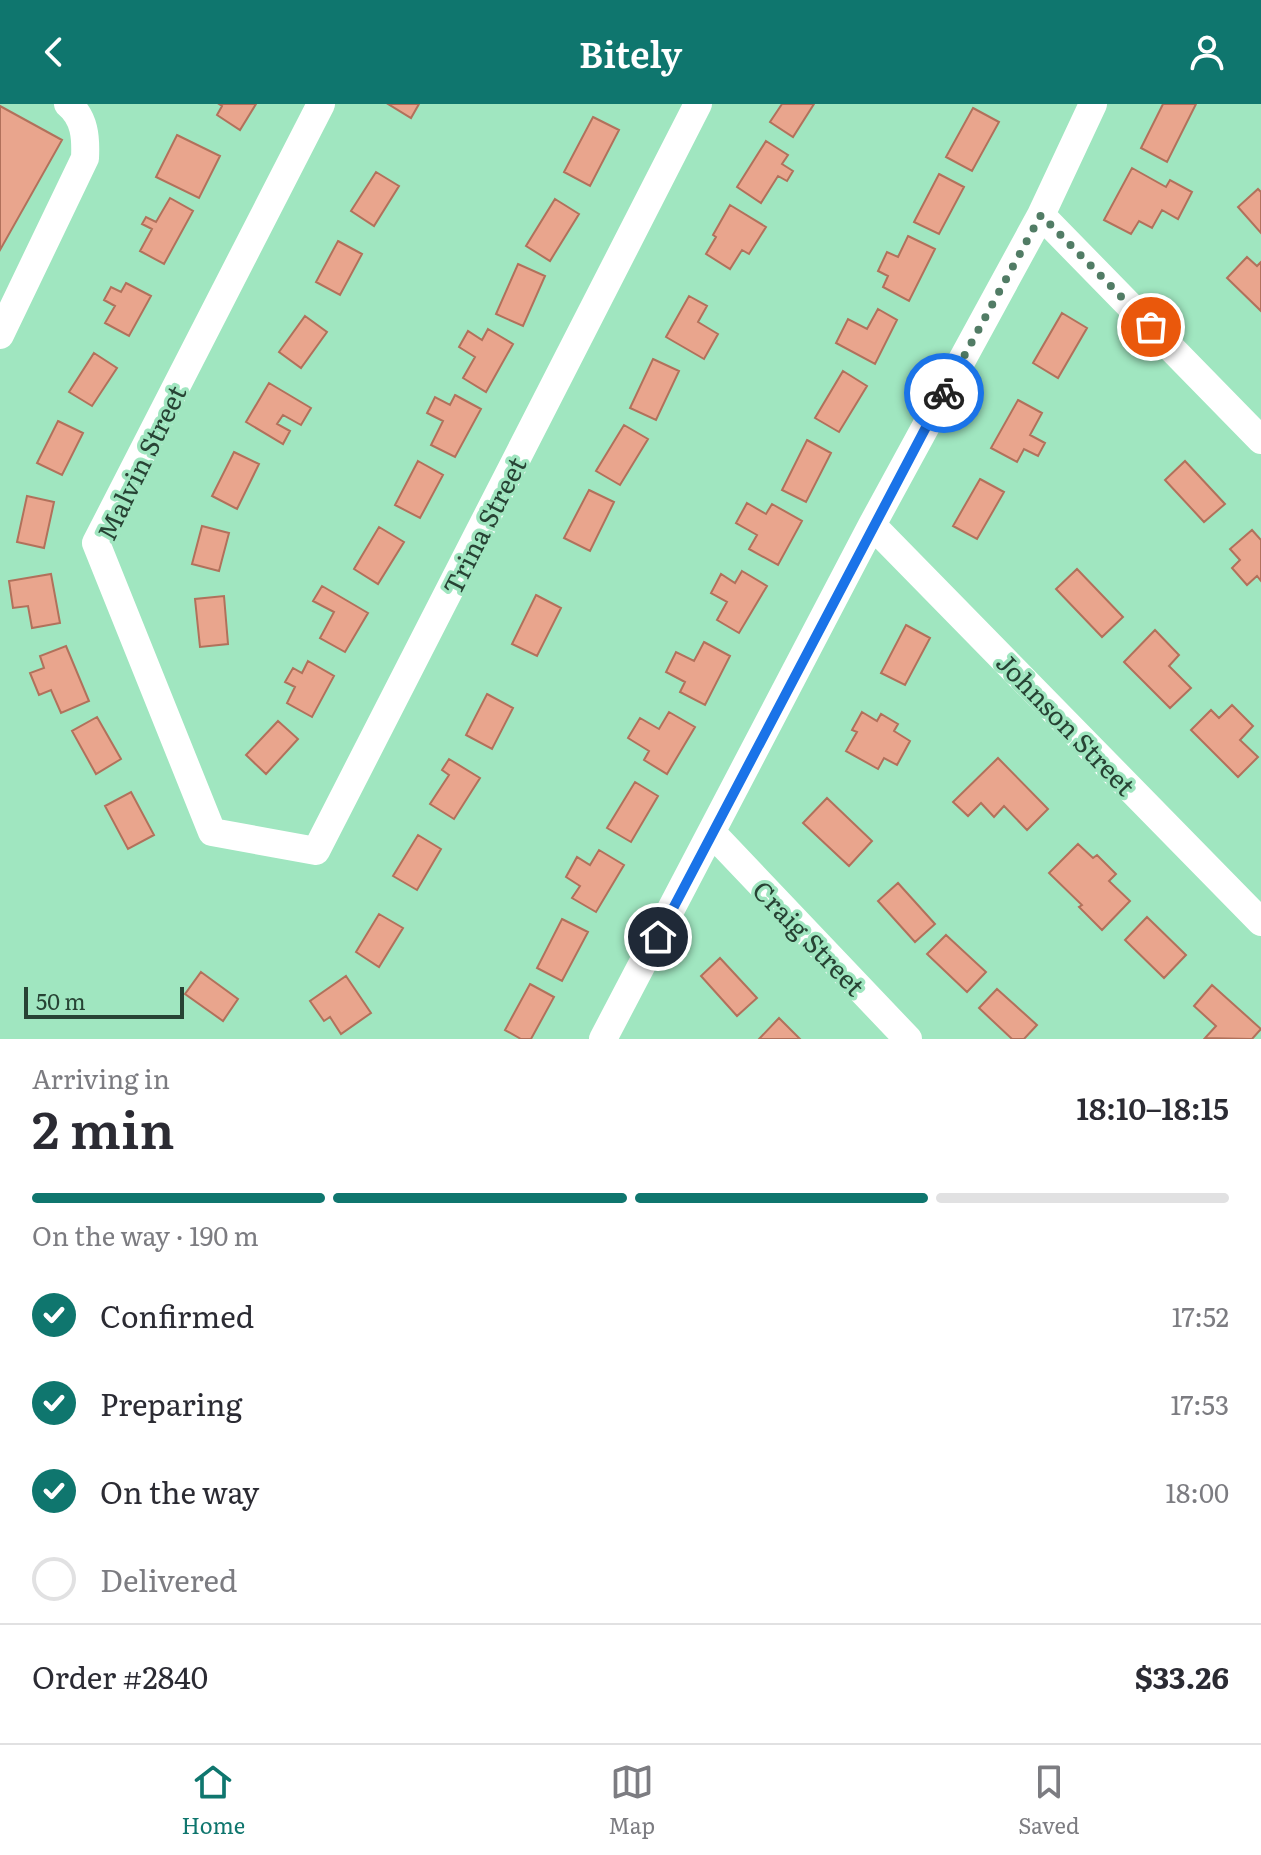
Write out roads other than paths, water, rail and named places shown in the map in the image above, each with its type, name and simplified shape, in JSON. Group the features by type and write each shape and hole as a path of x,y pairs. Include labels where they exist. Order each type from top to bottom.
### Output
{"street":[{"path":"0,335 85,158 87,135 68,104"},
{"name":"Malvin Street","path":"212,832 96,543 321,104"},
{"name":"Trina Street","path":"212,832 316,851 698,104"},
{"path":"603,1039 713,834 872,525 1041,215 1093,104"},
{"path":"1041,215 1261,440"},
{"name":"Johnson Street","path":"872,525 1261,922"},
{"name":"Craig Street","path":"713,834 908,1039"}]}
